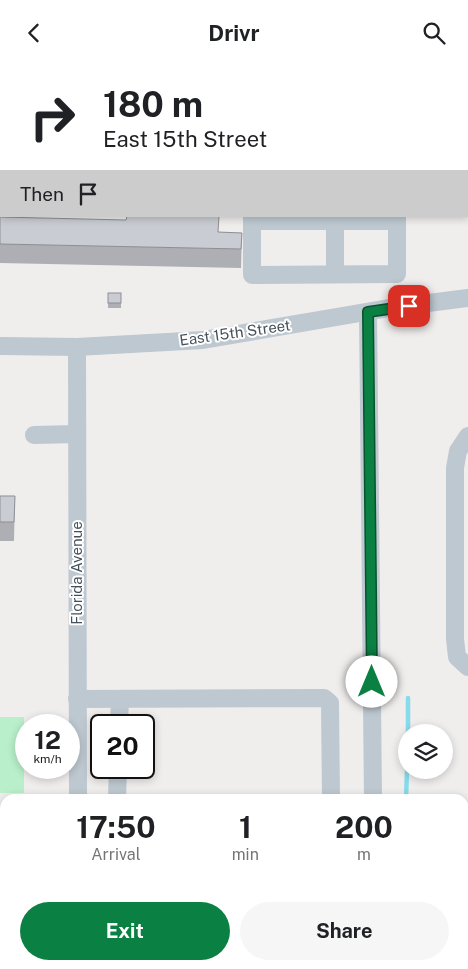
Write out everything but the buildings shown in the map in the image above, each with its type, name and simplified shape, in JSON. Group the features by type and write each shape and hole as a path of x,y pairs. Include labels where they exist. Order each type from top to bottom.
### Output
{"street":[{"path":"252,218 397,219 397,274 252,275 252,218"},
{"path":"335,219 335,274"},
{"name":"East 15th Street","path":"0,346 77,347 203,340 368,312 468,298"},
{"path":"368,312 373,794"},
{"name":"Florida Avenue","path":"77,347 78,794"},
{"path":"34,435 77,434"},
{"path":"468,436 458,451 455,468 455,639 457,657 468,667"},
{"path":"77,699 324,698 330,703 331,794"},
{"path":"119,714 120,699"},
{"path":"117,794 118,779"}],"green space":[{"path":"0,717 15,717 15,779 24,779 24,793 0,793"}],"waterway":[{"path":"408,698 408,724"},
{"path":"406,794 407,779"}],"route":[{"path":"372,682 368,312 409,306"}]}
